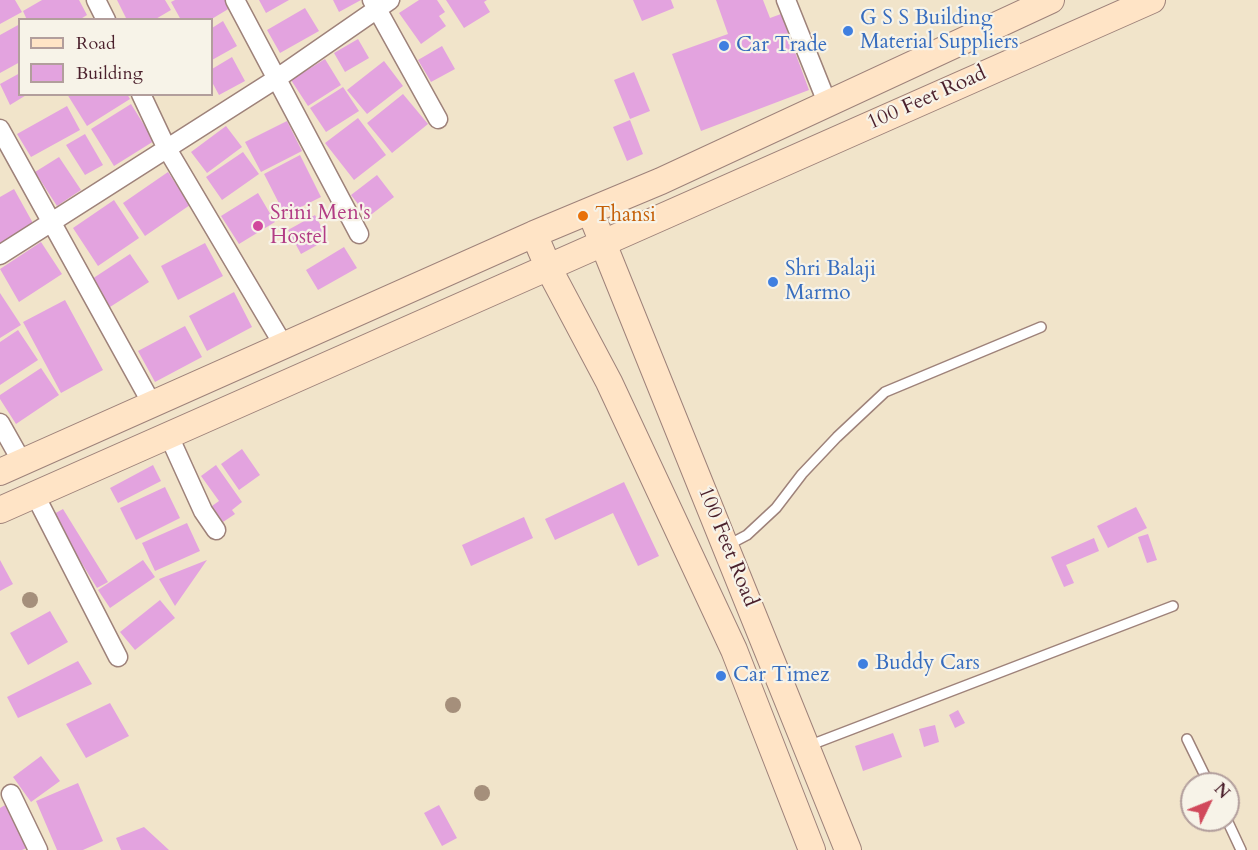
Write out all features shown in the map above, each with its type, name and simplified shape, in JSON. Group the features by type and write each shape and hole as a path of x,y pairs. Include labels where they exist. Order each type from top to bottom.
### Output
{"main road":[{"name":"100 Feet Road","path":"813,850 734,650 609,382 549,269 534,234 828,105 1051,0"},
{"name":"100 Feet Road","path":"549,269 907,107 1152,0"},
{"name":"100 Feet Road","path":"590,211 808,746 848,850"},
{"path":"11,467 534,234"},
{"path":"0,510 549,269"}],"street":[{"path":"96,0 105,18"},
{"path":"235,0 359,234"},
{"path":"786,0 828,105"},
{"path":"0,255 166,147 276,79 380,3 438,119"},
{"path":"142,96 166,147 284,346"},
{"path":"0,129 152,404"},
{"path":"0,423 11,467"},
{"path":"170,436 203,511 216,530"},
{"path":"35,495 118,657"},
{"path":"11,794 38,850"}],"lane":[{"path":"726,546 747,535 776,508 823,452 885,392 1041,327"},
{"path":"808,746 1173,606"},
{"path":"1187,739 1203,772"},
{"path":"1233,832 1241,850"}],"building":[{"path":"0,0 15,0 22,12 0,24"},
{"path":"42,0 79,0 87,15 82,18 26,18 23,11"},
{"path":"117,0 165,0 171,10 157,18 126,18"},
{"path":"175,0 225,0 230,8 213,18 180,18 171,2"},
{"path":"259,0 289,0 266,13"},
{"path":"333,0 361,0 339,12"},
{"path":"419,0 437,0 445,12 439,16 446,26 421,44 399,13"},
{"path":"446,0 487,0 484,2 490,12 464,28"},
{"path":"633,0 671,0 674,8 642,21"},
{"name":"Car Trade","path":"716,0 763,0 770,18 781,14 809,90 701,131 672,54 728,34"},
{"path":"305,8 319,31 280,53 267,30"},
{"path":"223,21 237,46 213,59 213,27"},
{"path":"18,25 18,63 0,73 0,35"},
{"path":"358,39 369,58 345,72 334,53"},
{"path":"442,46 455,69 431,82 418,60"},
{"path":"232,57 245,81 219,95 213,84 213,68"},
{"path":"325,59 341,85 308,106 291,80"},
{"path":"384,61 403,86 367,114 347,90"},
{"path":"634,72 650,111 630,119 614,80"},
{"path":"18,74 18,96 25,96 10,105 0,84"},
{"path":"343,87 359,111 326,132 310,108"},
{"path":"403,94 428,124 392,153 367,123"},
{"path":"68,96 128,96 130,99 87,126"},
{"path":"131,104 154,141 114,166 91,129"},
{"path":"67,106 80,130 31,157 17,134"},
{"path":"358,118 386,155 354,180 325,143"},
{"path":"630,120 643,154 627,161 613,127"},
{"path":"287,121 302,151 261,172 245,142"},
{"path":"226,126 242,147 207,173 191,152"},
{"path":"85,134 103,165 85,175 66,145"},
{"path":"243,152 259,174 222,200 206,177"},
{"path":"300,155 321,197 285,215 264,174"},
{"path":"59,157 81,190 57,206 35,172"},
{"path":"168,172 190,205 145,236 123,203"},
{"path":"377,175 394,197 368,217 351,195"},
{"path":"14,189 34,225 0,245 0,197"},
{"path":"258,193 275,222 239,244 221,216"},
{"path":"114,200 139,238 98,266 73,228"},
{"path":"315,215 328,239 301,254 288,230"},
{"path":"41,242 62,274 19,302 0,269"},
{"path":"205,243 223,276 178,300 161,266"},
{"path":"344,247 357,268 318,290 306,270"},
{"path":"130,254 149,282 110,307 92,279"},
{"path":"234,292 252,327 207,351 189,316"},
{"path":"0,293 21,325 0,338"},
{"path":"65,300 103,370 61,393 23,322"},
{"path":"185,326 202,357 155,382 138,351"},
{"path":"18,330 38,360 0,385 0,342"},
{"path":"41,368 59,395 16,424 0,399 0,395"},
{"path":"242,449 260,475 239,490 221,464"},
{"path":"153,465 161,481 118,503 110,488"},
{"path":"216,465 242,502 232,510 235,514 223,522 212,506 219,501 201,476"},
{"path":"624,482 659,556 638,566 613,513 555,540 545,519"},
{"path":"165,487 180,518 136,540 120,508"},
{"path":"1136,507 1147,528 1108,548 1097,526"},
{"path":"63,509 108,582 97,588 52,515"},
{"path":"524,517 533,538 471,566 462,545"},
{"path":"187,523 200,551 155,571 142,543"},
{"path":"1148,534 1157,560 1147,563 1138,537"},
{"path":"1094,538 1099,551 1066,565 1074,583 1064,587 1051,557"},
{"path":"0,560 13,584 0,591"},
{"path":"143,560 155,577 110,608 98,590"},
{"path":"207,560 175,606 159,579"},
{"path":"160,600 175,618 135,650 120,632"},
{"path":"50,611 68,642 28,665 10,633"},
{"path":"78,661 92,684 18,718 7,697"},
{"path":"110,703 129,736 86,758 66,724"},
{"path":"958,710 965,723 955,728 949,715"},
{"path":"935,725 939,742 924,747 919,729"},
{"path":"893,733 902,757 863,771 855,746"},
{"path":"41,756 60,781 31,802 13,777"},
{"path":"78,783 103,841 83,850 57,850 36,801"},
{"path":"7,804 29,847 22,850 0,850 0,808"},
{"path":"439,805 457,838 442,846 424,813"},
{"path":"144,827 169,850 121,850 116,838"}],"place":[{"name":"G S S Building Material Suppliers","path":"848,31"},
{"name":"Car Trade","path":"724,46"},
{"name":"Thansi","path":"583,216"},
{"name":"Srini Men's Hostel","path":"258,226"},
{"name":"Shri Balaji Marmo","path":"773,282"},
{"name":"Buddy Cars","path":"863,664"},
{"name":"Car Timez","path":"721,676"}]}
